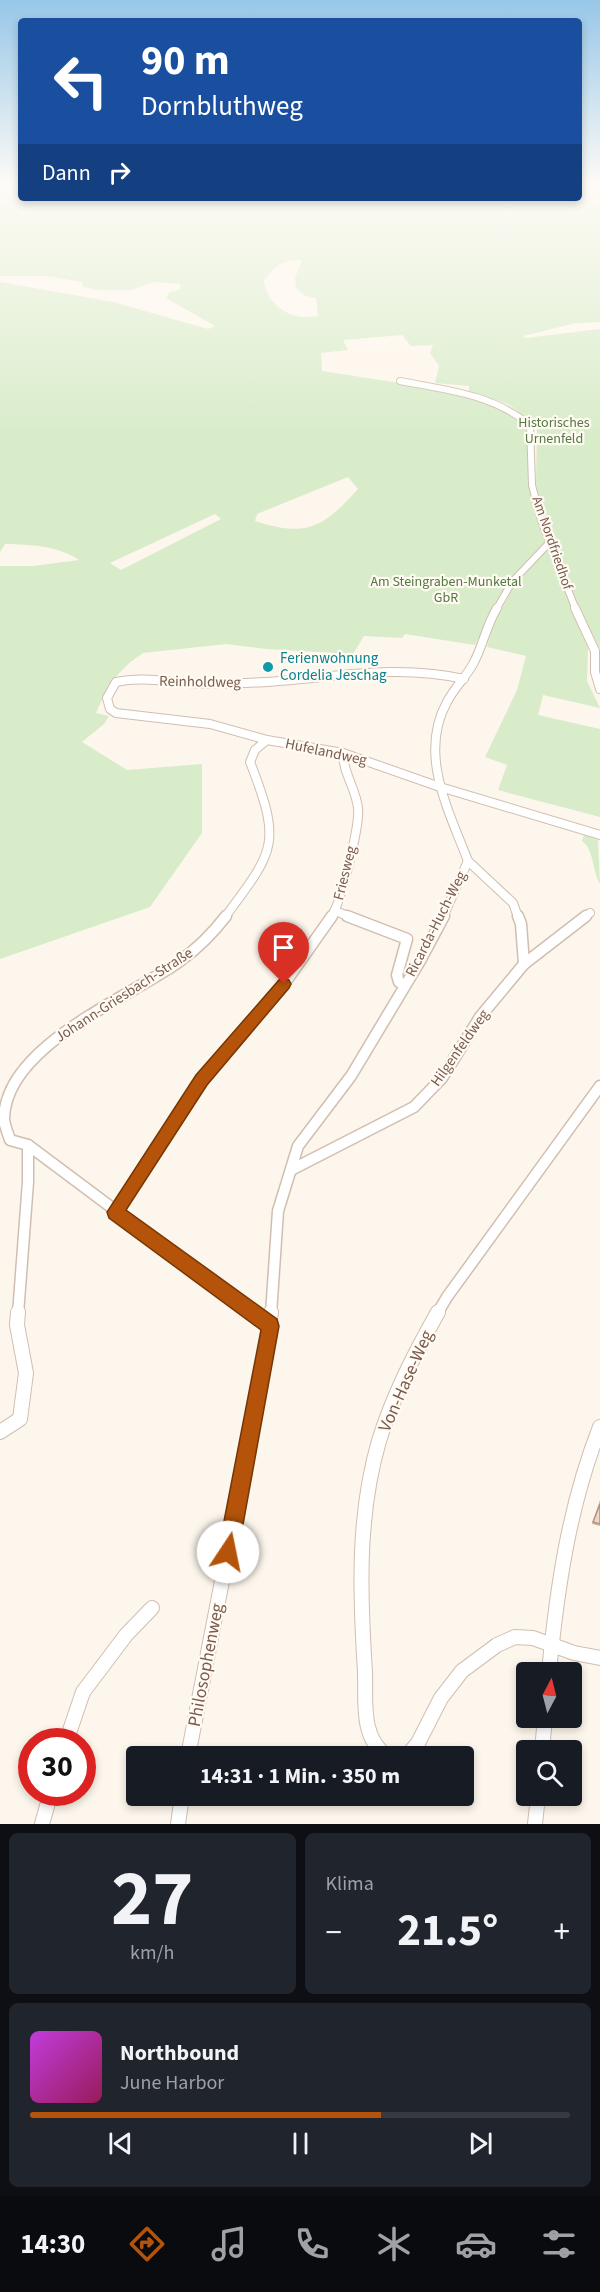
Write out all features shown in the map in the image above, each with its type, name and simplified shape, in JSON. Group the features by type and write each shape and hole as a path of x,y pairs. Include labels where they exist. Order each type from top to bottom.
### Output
{"street":[{"name":"Am Nordfriedhof","path":"400,381 467,394 503,405 530,425 532,485 549,543 580,621 595,651 595,672 600,689"},
{"name":"Ricarda-Huch-Weg","path":"270,1326 278,1211 298,1146 351,1076 420,961 468,861 440,787 434,754 438,729 446,704 474,663 488,623 512,582 549,543"},
{"name":"Reinholdweg","path":"116,682 134,679 189,683 247,683 406,671 447,674 464,679"},
{"name":"Hufelandweg","path":"116,682 107,698 110,709 116,713 210,724 267,740 343,753 440,787 600,835"},
{"name":"Johann-Griesbach-Straße","path":"28,1145 10,1140 4,1119 15,1080 31,1059 54,1040 203,944 260,873 270,833 265,801 250,762 255,750 267,740"},
{"name":"Friesweg","path":"115,1212 202,1080 284,984 335,911 346,877 358,808 343,763 343,753"},
{"path":"468,861 513,903 520,924 524,964"},
{"name":"Ricarda-Huch-Weg","path":"335,911 407,939 397,975 399,982 404,985"},
{"name":"Hilgenfeldweg","path":"291,1170 414,1107 442,1078 480,1017 524,964 590,913"},
{"name":"Von-Hase-Weg","path":"376,1746 371,1738 367,1716 362,1633 363,1541 367,1499 378,1442 398,1390 428,1329 447,1298 600,1086"},
{"path":"28,1145 270,1326"},
{"path":"0,1432 20,1419 26,1373 17,1325 28,1182 28,1145"},
{"name":"Philosophenweg","path":"190,1746 270,1326"},
{"path":"550,1662 565,1534 579,1483 600,1427"},
{"path":"71,1728 83,1692 126,1635 152,1608"},
{"path":"415,1746 441,1698 462,1671 497,1645 515,1637 533,1638 600,1658"},
{"path":"42,1824 47,1806"},
{"path":"178,1824 181,1806"},
{"path":"535,1824 537,1806"}],"green space":[{"path":"0,271 271,271 264,281 271,299 291,314 308,317 318,316 316,298 305,296 296,288 295,278 298,271 600,271 600,322 576,323 523,336 525,338 600,329 600,649 584,619 542,513 536,484 537,425 508,404 469,391 469,386 435,383 439,366 430,353 433,345 411,346 402,335 343,340 348,350 321,353 322,371 439,389 500,407 527,425 531,485 546,543 507,583 475,645 405,634 402,638 364,636 353,654 266,649 226,644 143,653 129,663 109,684 96,713 109,716 104,724 82,742 127,770 202,764 202,833 150,907 0,959 0,566 33,566 79,560 61,551 34,546 5,544 0,552 0,282 113,302 208,329 215,326 166,298 170,292 181,289 180,284 153,282 132,290 98,290 83,287 82,282 47,276 0,276","holes":["348,477 358,489 335,512 313,526 288,529 255,521 257,514","215,514 221,519 121,570 110,563"]},
{"path":"548,549 588,648 587,681 600,708 543,695 538,715 600,729 600,817 498,790 507,765 485,757 517,690 526,656 487,647 493,625 515,584"},
{"path":"584,835 598,840 600,884 589,849 582,841"}],"building":[{"path":"600,1504 600,1524 593,1522"}],"place":[{"name":"Ferienwohnung Cordelia Jeschag","path":"268,667"}],"route":[{"path":"228,1552 270,1326 115,1212 202,1080 284,984"}],"park label":[{"name":"Historisches Urnenfeld","path":"554,432"},
{"name":"Am Steingraben-Munketal GbR","path":"446,590"}]}
